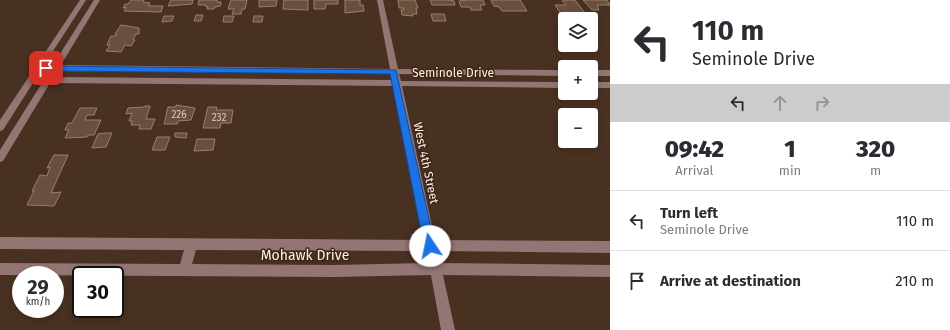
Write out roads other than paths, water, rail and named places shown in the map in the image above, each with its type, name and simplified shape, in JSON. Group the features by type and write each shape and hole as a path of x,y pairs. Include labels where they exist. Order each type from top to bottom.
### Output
{"street":[{"path":"0,127 82,0"},
{"path":"0,158 97,0"},
{"name":"West 4th Street","path":"380,0 396,85 448,330"},
{"name":"Seminole Drive","path":"38,68 558,73"},
{"path":"220,81 223,70"},
{"path":"598,73 610,73"},
{"name":"Seminole Drive","path":"30,80 220,81 396,85 558,85"},
{"path":"598,85 610,85"},
{"name":"Mohawk Drive","path":"0,243 610,247"},
{"path":"185,270 191,244"},
{"name":"Mohawk Drive","path":"0,269 335,271 435,269 610,271"}]}
